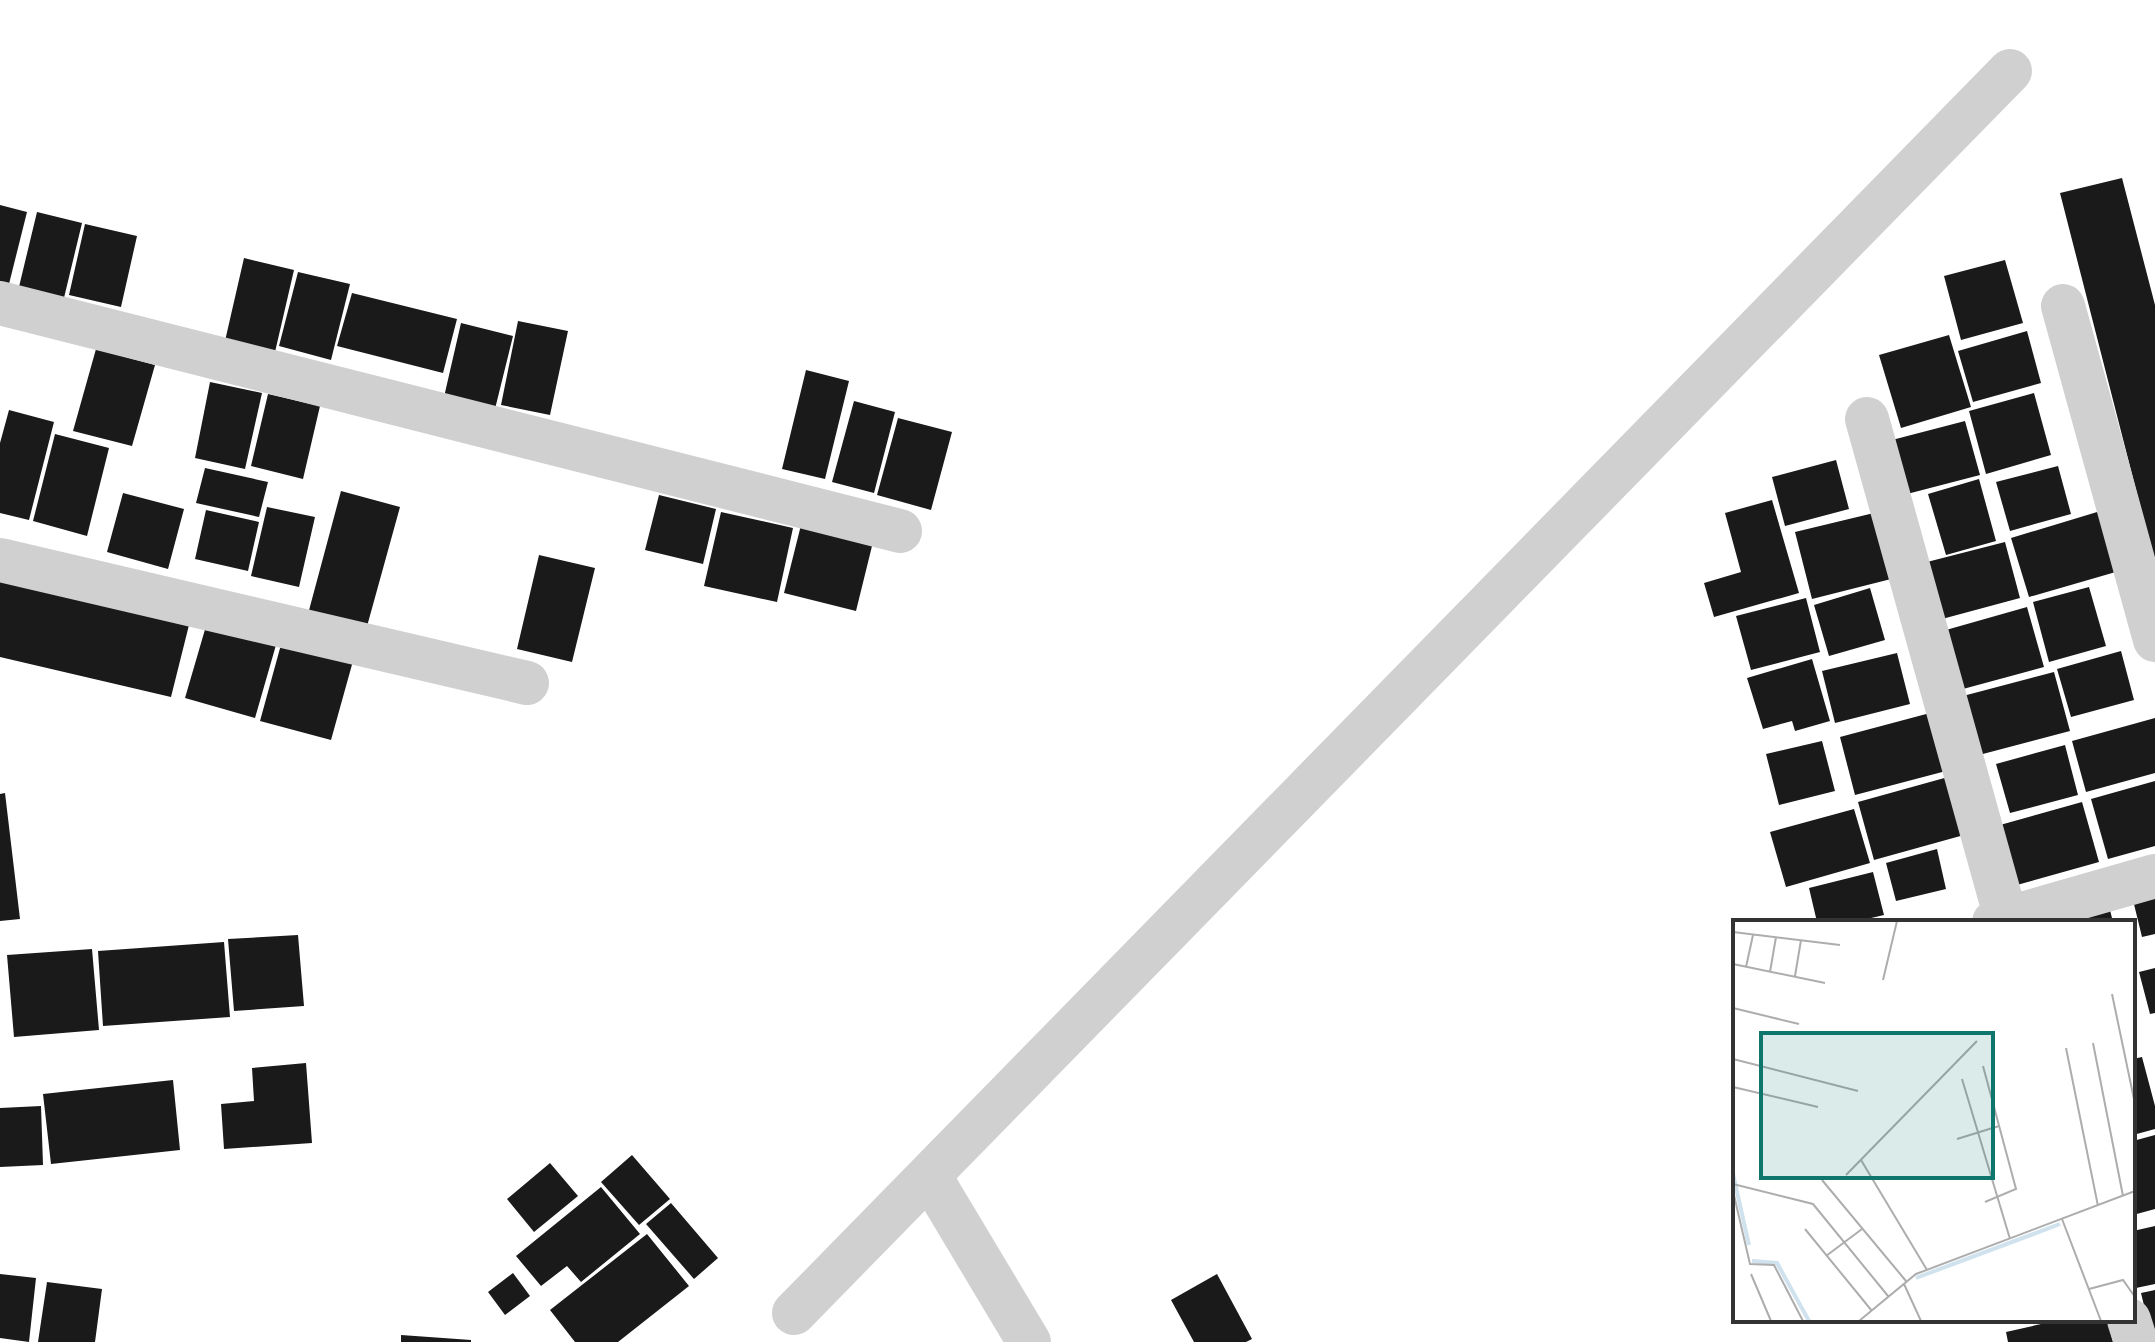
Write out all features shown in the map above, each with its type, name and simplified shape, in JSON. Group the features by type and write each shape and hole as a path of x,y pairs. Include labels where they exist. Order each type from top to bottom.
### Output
{"street":[{"path":"794,1313 2010,71"},
{"path":"0,303 900,531"},
{"path":"2063,306 2155,640"},
{"path":"1867,419 2002,920"},
{"path":"0,560 527,683"},
{"path":"2005,920 2155,876"},
{"path":"929,1175 1029,1342"},
{"path":"2130,1322 2136,1342"}],"building":[{"path":"2122,178 2155,305 2155,564 2060,193"},
{"path":"0,205 27,212 9,284 0,281"},
{"path":"37,212 82,223 63,302 18,291"},
{"path":"85,224 137,236 121,307 69,295"},
{"path":"244,258 294,270 275,352 225,341"},
{"path":"2005,260 2023,323 1961,340 1944,276"},
{"path":"298,272 350,284 331,360 279,346"},
{"path":"352,293 457,319 443,373 337,346"},
{"path":"518,321 568,331 550,415 501,405"},
{"path":"461,323 513,336 495,409 444,397"},
{"path":"2027,331 2041,383 1973,402 1958,351"},
{"path":"1949,335 1971,407 1901,428 1879,355"},
{"path":"96,349 155,365 132,446 73,431"},
{"path":"806,370 849,381 825,479 782,469"},
{"path":"210,382 262,393 245,469 195,458"},
{"path":"2034,393 2051,455 1986,474 1969,411"},
{"path":"268,394 320,406 303,479 251,466"},
{"path":"854,401 895,412 874,493 832,482"},
{"path":"9,410 54,422 29,520 0,513 0,443"},
{"path":"898,418 952,432 931,510 877,495"},
{"path":"1965,421 1980,475 1907,494 1892,440"},
{"path":"55,434 109,448 87,536 33,521"},
{"path":"1836,460 1849,509 1785,526 1772,477"},
{"path":"2058,466 2071,514 2010,531 1996,482"},
{"path":"205,468 268,482 259,517 196,503"},
{"path":"1979,479 1996,541 1946,555 1928,494"},
{"path":"341,491 400,507 366,630 308,614"},
{"path":"123,493 184,509 168,569 107,552"},
{"path":"659,495 716,509 703,564 645,550"},
{"path":"1772,500 1799,593 1714,617 1704,583 1741,572 1725,513"},
{"path":"267,507 315,517 299,587 251,576"},
{"path":"2107,509 2126,569 2029,597 2011,538"},
{"path":"206,510 259,522 248,571 195,559"},
{"path":"721,512 793,528 777,602 704,586"},
{"path":"1878,512 1895,578 1812,599 1795,532"},
{"path":"801,525 873,542 856,611 784,593"},
{"path":"2005,542 2020,598 1942,619 1927,562"},
{"path":"539,555 595,568 572,662 517,649"},
{"path":"0,576 190,621 171,697 0,657"},
{"path":"2089,587 2106,646 2049,662 2033,602"},
{"path":"1870,588 1885,640 1829,656 1814,605"},
{"path":"1806,598 1820,652 1751,670 1736,616"},
{"path":"2027,607 2044,667 1963,689 1946,630"},
{"path":"206,626 276,645 255,718 185,698"},
{"path":"282,641 353,661 331,740 260,721"},
{"path":"2121,651 2134,700 2071,717 2057,669"},
{"path":"1897,653 1910,704 1835,723 1822,671"},
{"path":"1812,659 1830,721 1795,731 1792,721 1763,729 1747,678"},
{"path":"2054,672 2070,731 1979,755 1963,696"},
{"path":"1930,713 1946,771 1855,795 1840,737"},
{"path":"2155,718 2155,773 2086,792 2072,741"},
{"path":"1822,741 1835,791 1779,805 1766,754"},
{"path":"2065,745 2078,795 2010,813 1996,764"},
{"path":"1948,777 1964,835 1874,860 1858,802"},
{"path":"2155,781 2155,846 2108,859 2091,799"},
{"path":"5,793 20,919 0,921 0,794"},
{"path":"2082,802 2099,862 2017,885 2000,825"},
{"path":"1854,809 1870,863 1786,887 1770,832"},
{"path":"1937,849 1946,889 1896,901 1886,863"},
{"path":"1873,872 1884,915 1863,920 1817,920 1809,888"},
{"path":"2155,890 2155,934 2142,937 2132,896"},
{"path":"2108,902 2112,920 2041,920"},
{"path":"298,935 304,1006 234,1011 228,939"},
{"path":"224,942 230,1017 103,1026 98,951"},
{"path":"92,949 99,1030 14,1037 7,955"},
{"path":"2155,968 2155,1013 2150,1014 2139,972"},
{"path":"2142,1057 2155,1106 2155,1129 2135,1134 2135,1059"},
{"path":"306,1063 312,1143 224,1149 221,1104 254,1101 252,1068"},
{"path":"173,1080 180,1150 51,1164 43,1094"},
{"path":"41,1106 43,1165 0,1167 0,1108"},
{"path":"2155,1135 2155,1209 2135,1214 2135,1140"},
{"path":"632,1155 670,1199 639,1225 601,1182"},
{"path":"550,1163 578,1196 534,1232 507,1199"},
{"path":"601,1187 640,1234 581,1282 567,1266 541,1286 516,1256"},
{"path":"671,1203 718,1258 694,1279 646,1224"},
{"path":"2155,1226 2155,1284 2136,1288 2135,1284 2135,1231"},
{"path":"647,1234 689,1286 618,1342 575,1342 550,1310"},
{"path":"513,1273 530,1296 505,1315 488,1292"},
{"path":"0,1274 36,1278 29,1342 0,1338"},
{"path":"1217,1274 1252,1339 1246,1342 1194,1342 1171,1300"},
{"path":"47,1282 102,1289 95,1342 38,1342"},
{"path":"2155,1290 2155,1338 2152,1339 2141,1293"},
{"path":"2050,1322 2108,1322 2113,1342 2008,1342 2006,1332"},
{"path":"401,1335 471,1340 471,1342 401,1342"}]}
